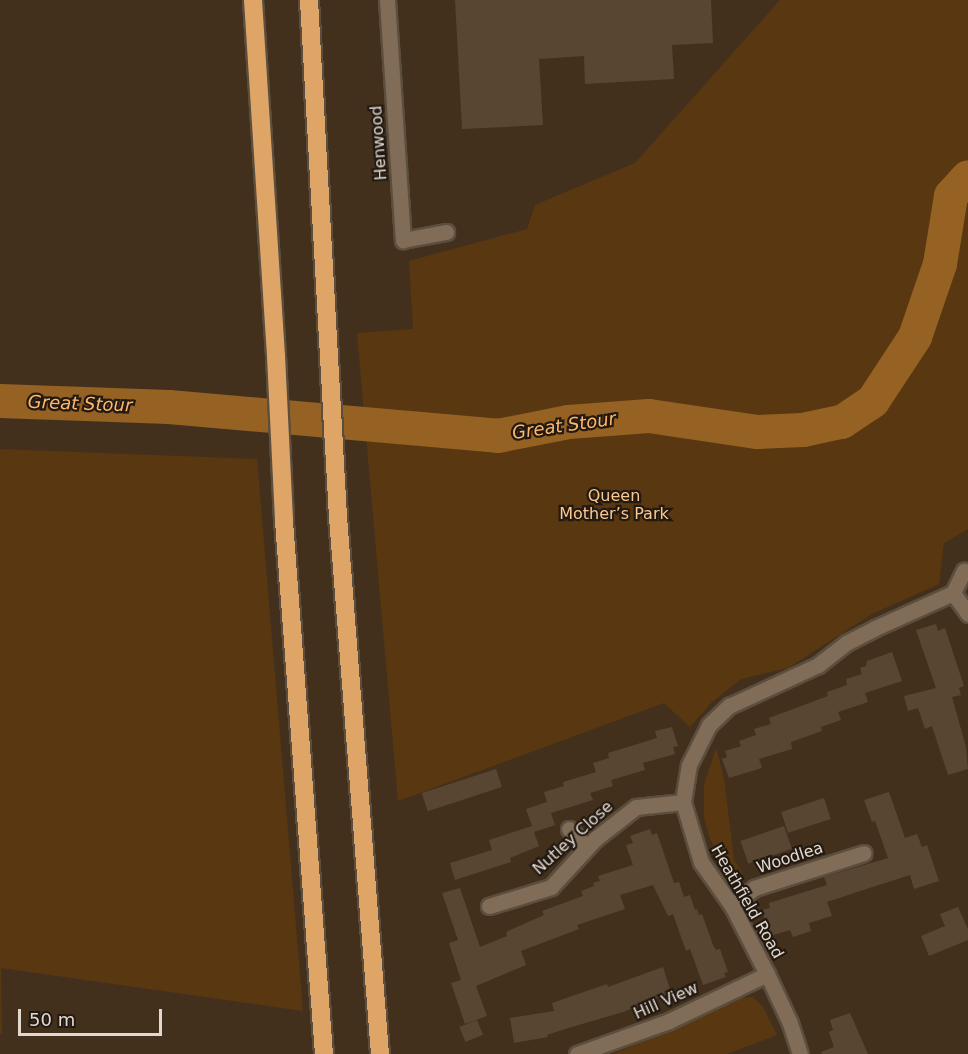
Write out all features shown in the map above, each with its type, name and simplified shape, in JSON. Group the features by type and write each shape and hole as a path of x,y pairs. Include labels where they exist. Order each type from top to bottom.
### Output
{"highway":[{"path":"253,0 276,356 284,521 324,1054"},
{"path":"309,0 338,517 380,1054"}],"street":[{"name":"Henwood","path":"387,0 403,240 446,232"},
{"path":"964,570 953,593 968,614"},
{"name":"Heathfield Road","path":"800,1054 790,1023 732,906 701,862 683,802 689,765 709,725 729,706 818,665 846,643 875,628 953,593"},
{"name":"Nutley Close","path":"489,906 550,887 614,821 636,807 683,802"},
{"path":"569,829 587,847"},
{"name":"Woodlea","path":"732,906 754,888 864,853"},
{"name":"Hill View","path":"577,1054 669,1021 767,974"}],"green space":[{"name":"Queen Mother’s Park","path":"780,0 968,0 968,529 944,543 939,584 872,614 788,668 741,679 712,702 690,727 664,703 398,801 357,333 413,329 409,261 527,229 535,205 635,163"},
{"path":"0,449 257,459 303,1011 1,968 2,1035 0,1033"},
{"path":"716,748 724,778 734,860 743,874 736,874 722,864 709,836 704,817 704,785"},
{"path":"753,997 763,1007 777,1035 727,1054 614,1054 740,998"}],"building":[{"path":"455,0 711,0 713,43 672,45 674,79 585,84 584,56 539,59 543,125 462,129"},
{"path":"936,624 938,631 945,628 964,686 959,688 961,695 952,697 966,747 968,769 948,775 932,726 925,729 918,708 908,711 904,696 936,688 916,630"},
{"path":"892,652 902,681 865,693 868,702 838,712 841,720 821,727 822,731 791,742 792,749 759,759 762,768 729,778 722,759 727,757 725,751 741,746 739,741 756,735 754,729 771,724 769,718 828,696 827,692 847,685 846,679 862,674 860,668 866,666 867,661"},
{"path":"672,727 678,746 673,747 675,754 643,763 645,770 611,780 613,786 590,793 593,800 551,813 555,825 534,832 539,846 510,858 511,862 455,880 450,863 492,850 489,840 532,826 526,809 547,802 544,792 564,786 563,782 596,772 593,763 609,758 608,753 657,738 655,731"},
{"path":"496,769 502,787 428,811 422,793"},
{"path":"889,792 905,838 917,834 922,847 927,845 939,881 914,889 910,875 860,891 827,902 832,916 809,923 811,931 793,937 790,930 770,936 762,910 770,908 769,903 827,885 824,877 888,858 875,821 872,822 864,800"},
{"path":"824,798 831,819 788,833 781,812"},
{"path":"784,826 792,849 748,864 741,841"},
{"path":"650,829 652,835 657,833 674,883 679,882 684,897 690,895 695,910 697,909 699,915 702,914 713,945 716,950 720,949 728,972 724,973 726,977 703,985 690,949 686,951 673,914 668,916 653,885 620,895 625,909 577,925 579,929 521,951 526,965 476,986 487,1016 465,1024 451,983 461,980 449,943 458,940 442,893 460,888 480,947 507,936 506,932 544,915 542,911 583,896 581,891 600,881 598,876 633,865 626,845 633,843 630,836"},
{"path":"958,907 968,929 968,940 929,956 921,936 945,926 940,914"},
{"path":"663,967 670,989 664,991 665,995 623,1012 547,1035 548,1037 514,1043 510,1018 554,1011 552,1003 607,984 608,987"},
{"path":"850,1013 868,1054 822,1054 821,1052 834,1047 829,1032 833,1030 830,1020"},
{"path":"477,1020 483,1035 465,1042 459,1027"}],"waterway":[{"name":"Great Stour","path":"0,401 169,407 498,436 569,422 649,416 758,432 803,430 842,422 873,401 915,337 940,264 951,196 968,177"}]}
